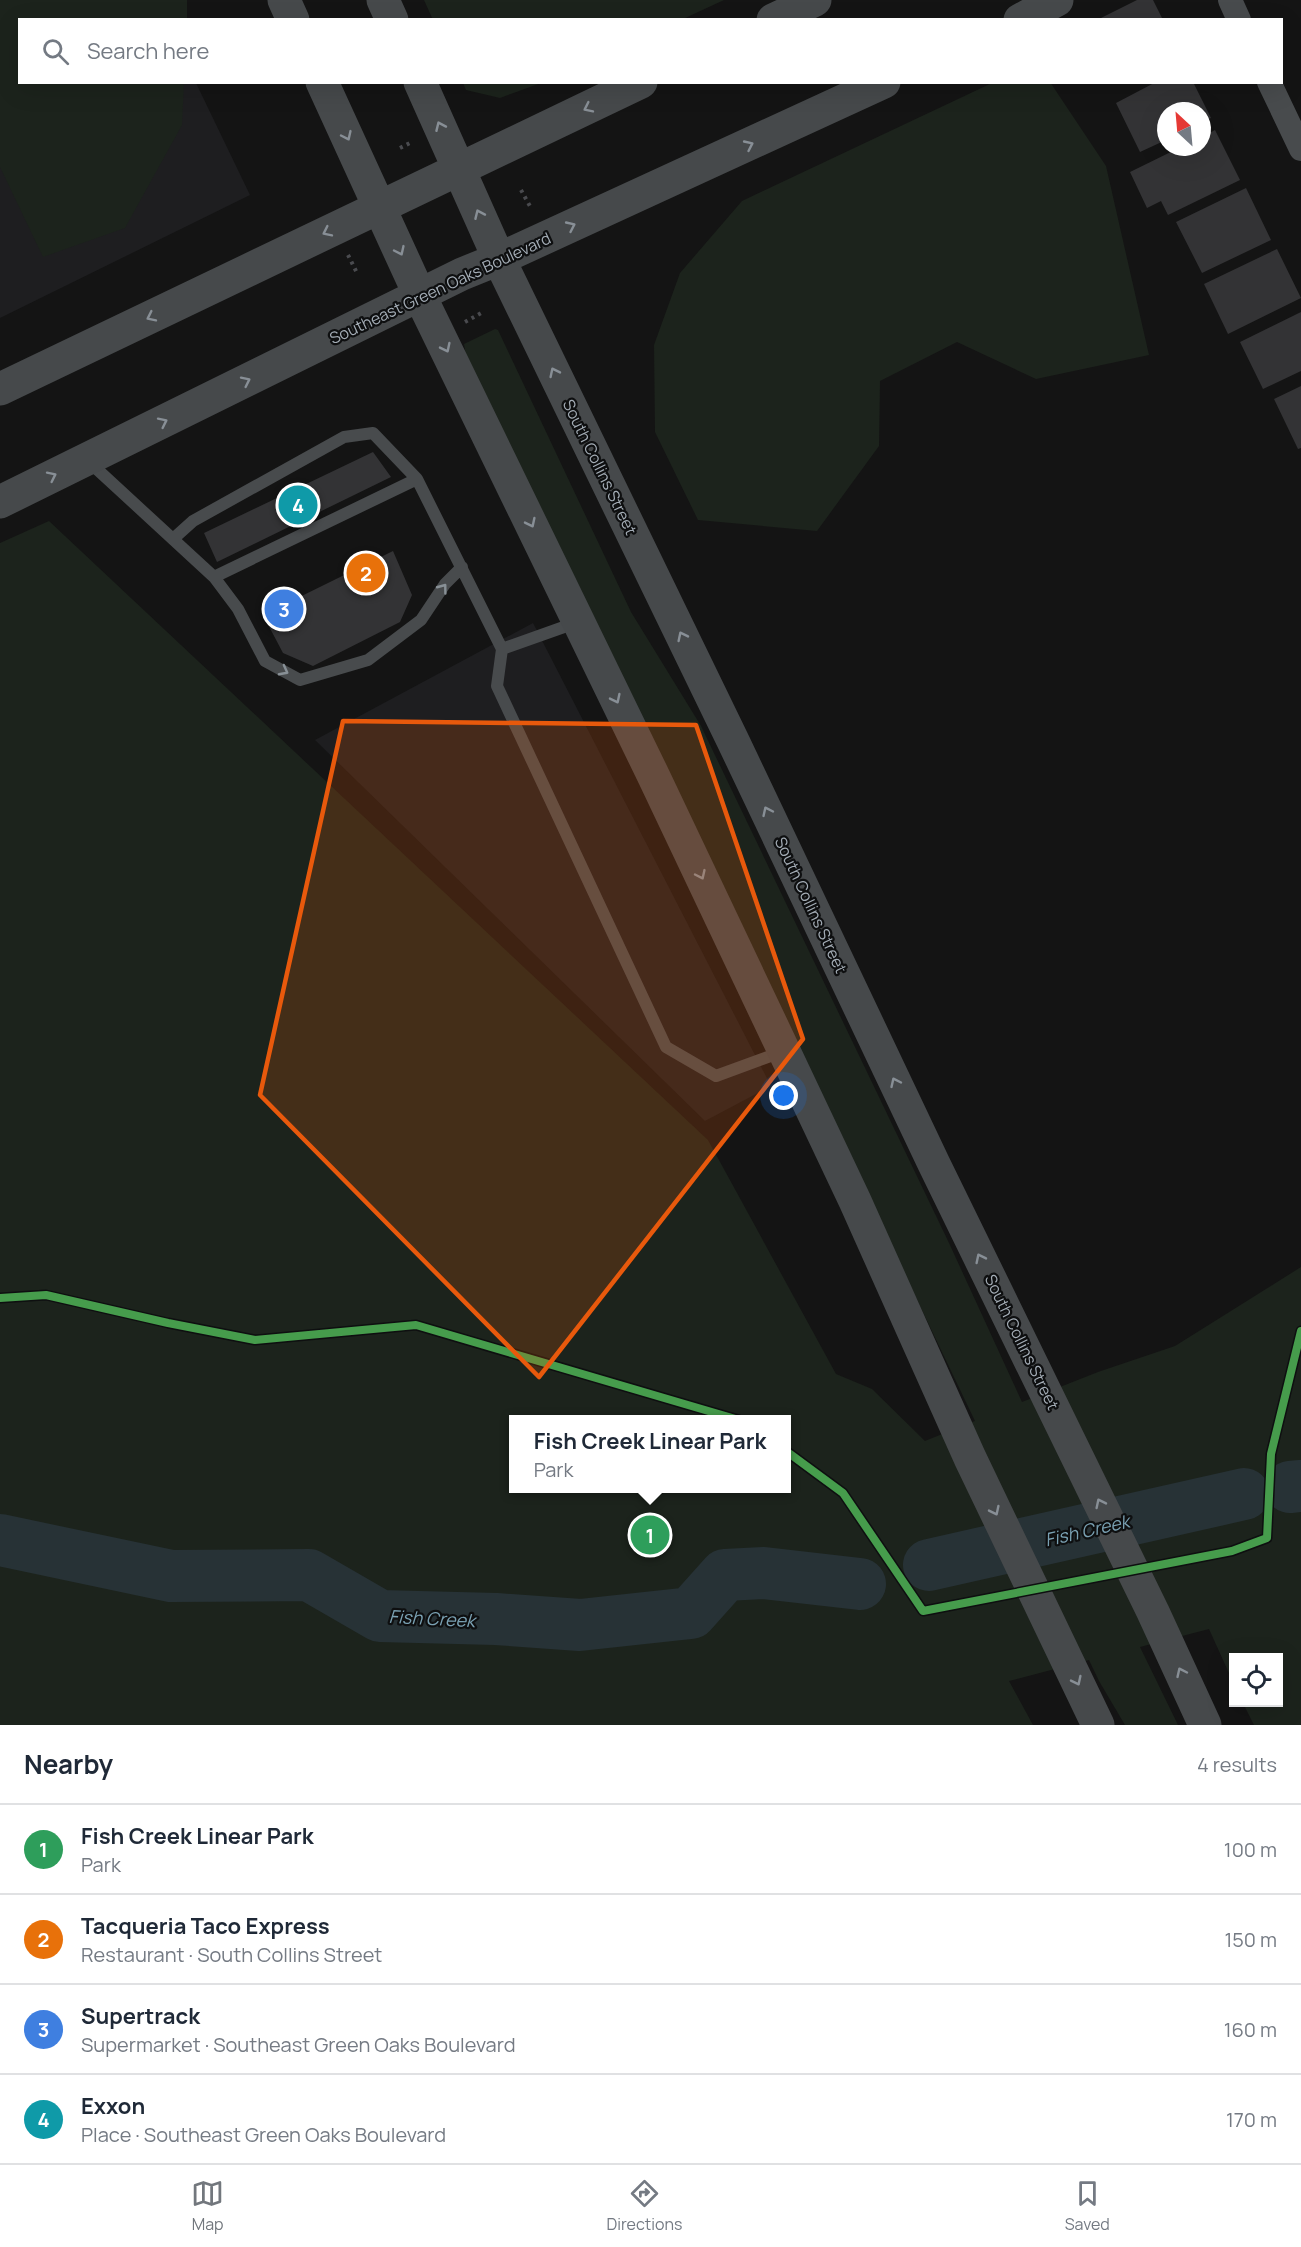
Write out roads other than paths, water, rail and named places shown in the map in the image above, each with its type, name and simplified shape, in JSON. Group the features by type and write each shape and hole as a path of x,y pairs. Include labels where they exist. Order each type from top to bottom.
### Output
{"main road":[{"path":"284,0 292,18"},
{"path":"383,0 391,18"},
{"path":"777,18 815,0"},
{"path":"1024,18 1057,0"},
{"path":"323,84 420,296 579,622 855,1201 969,1458 1098,1725"},
{"name":"South Collins Street","path":"421,84 499,259 734,742 934,1164 1062,1423 1205,1725"},
{"path":"0,389 637,84"},
{"name":"Southeast Green Oaks Boulevard","path":"0,502 462,274 880,84"}],"street":[{"path":"1230,0 1238,18"},
{"path":"1270,84 1301,149"}],"lane":[{"path":"172,539 193,520 344,437 373,433 417,478 502,650 496,686 666,1047 716,1076 784,1051"},
{"path":"86,459 214,577 238,609 265,661 300,680 368,660 421,620 445,584 462,567"},
{"path":"214,577 417,478"},
{"path":"502,650 579,622"}],"waterway":[{"name":"Fish Creek","path":"1290,1487 1301,1486"},
{"name":"Fish Creek","path":"929,1565 1244,1494"},
{"name":"Fish Creek","path":"0,1540 171,1576 309,1575 380,1616 496,1619 580,1625 691,1613 725,1575 764,1573 860,1584"}],"place":[{"name":"Exxon","path":"298,505"},
{"name":"Tacqueria Taco Express","path":"366,573"},
{"name":"Supertrack","path":"284,609"},
{"name":"Fish Creek Linear Park","path":"650,1535"}]}
